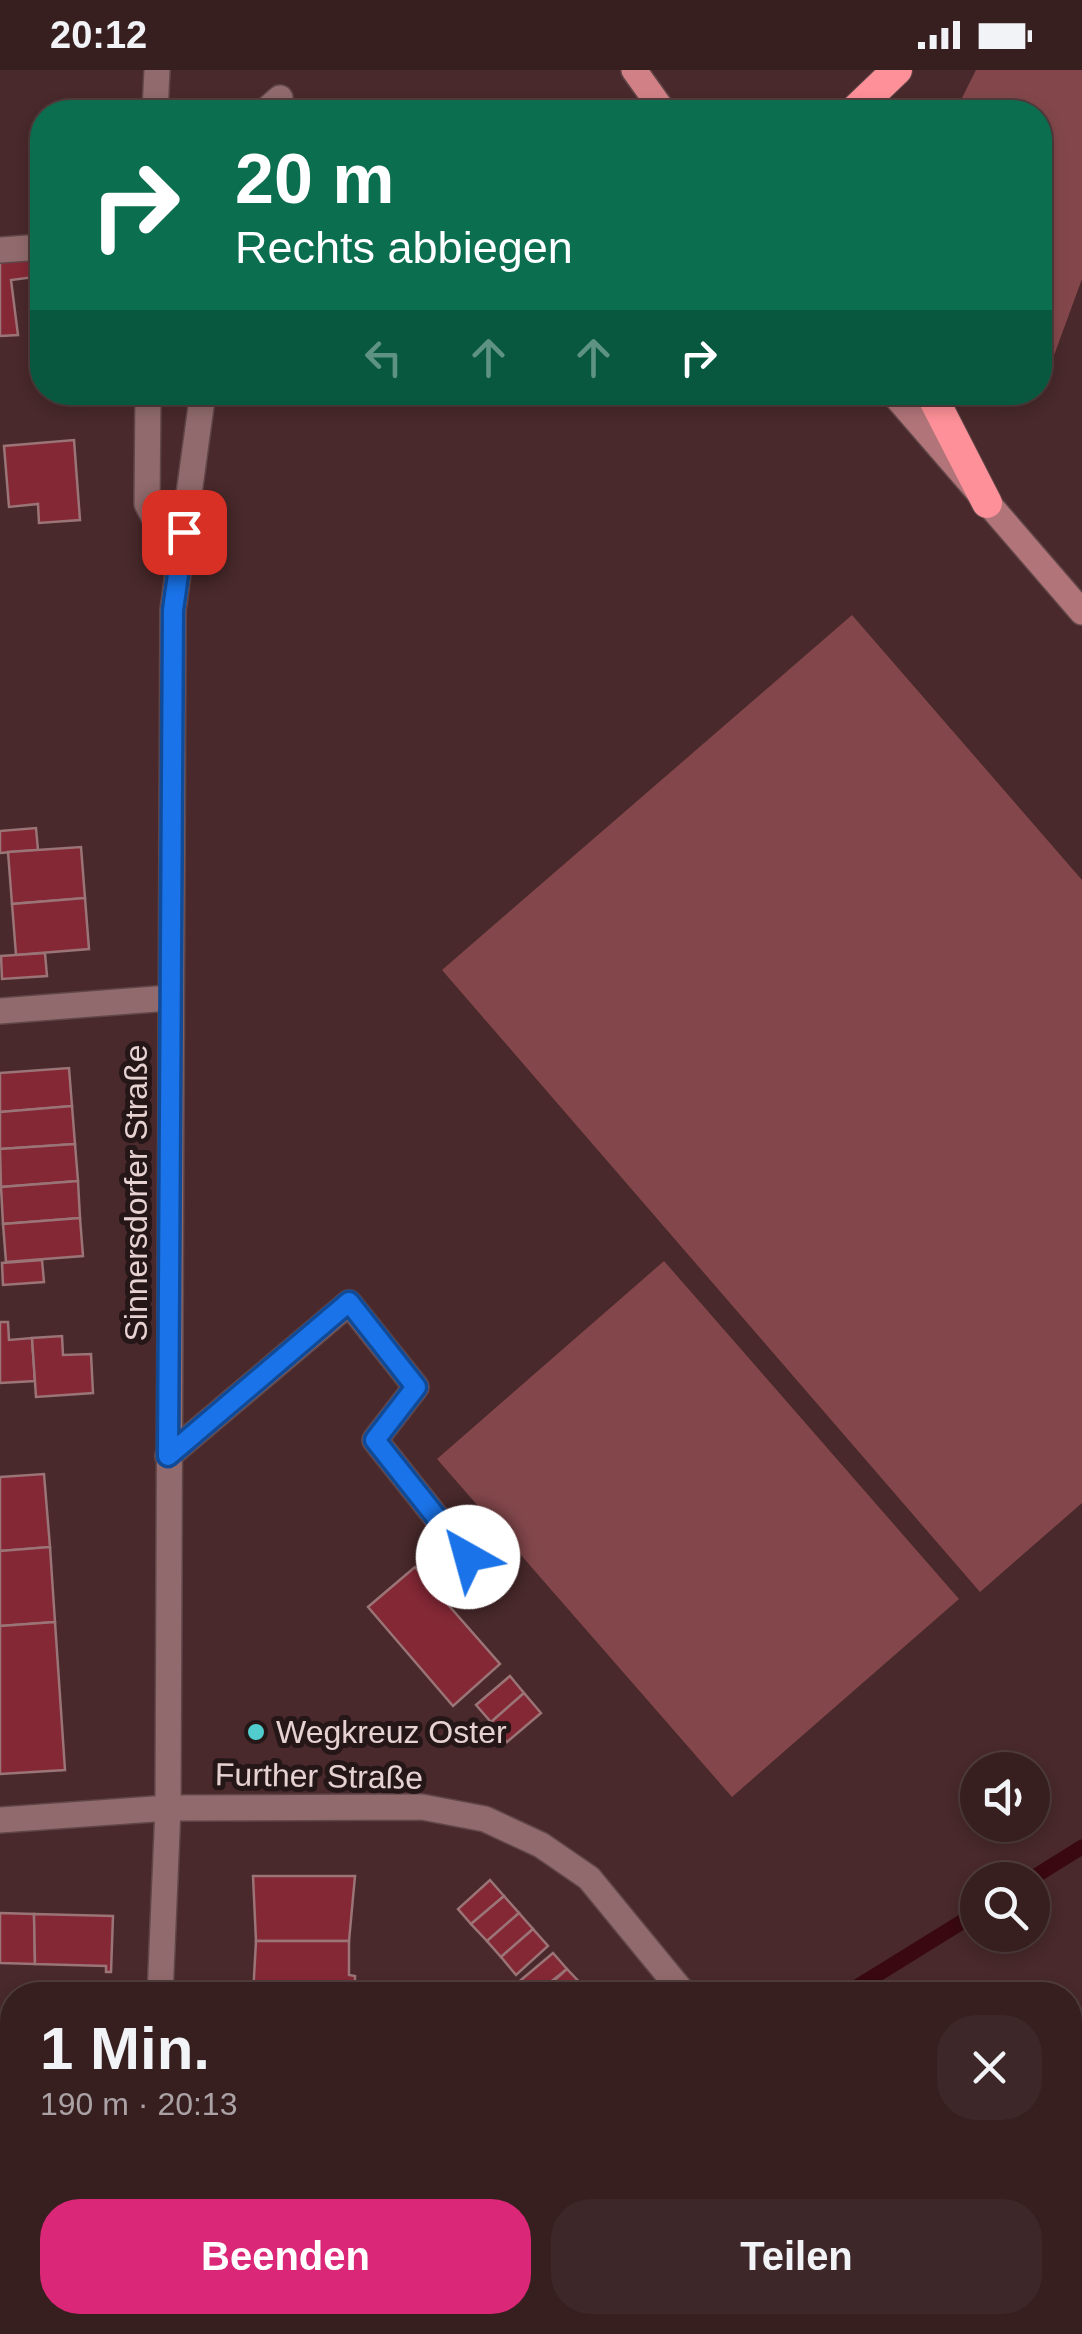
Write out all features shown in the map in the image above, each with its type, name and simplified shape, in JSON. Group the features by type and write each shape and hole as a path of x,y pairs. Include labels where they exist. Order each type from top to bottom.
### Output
{"highway":[{"path":"865,100 897,70"},
{"path":"937,405 987,503"}],"main road":[{"path":"634,70 655,100"},
{"path":"903,405 1082,612"}],"street":[{"path":"156,100 157,70"},
{"path":"0,250 30,248"},
{"path":"148,405 147,504 156,521 184,532"},
{"name":"Sinnersdorfer Straße","path":"161,1982 168,1808 173,610 201,405"},
{"path":"0,1011 169,998"},
{"path":"168,1456 349,1302 416,1387 375,1440 468,1557"},
{"name":"Further Straße","path":"0,1820 168,1808 422,1806 485,1820 541,1845 589,1878 674,1982"}],"shaded area":[{"path":"976,70 1082,70 1082,279 1053,358 1052,100 961,100"},
{"path":"852,615 1082,880 1082,1503 980,1592 442,970"},
{"path":"664,1261 959,1599 732,1797 437,1459"}],"building":[{"path":"30,260 30,278 11,280 18,335 0,336 0,262"},
{"path":"74,440 80,520 39,523 38,504 9,507 4,446"},
{"path":"36,828 38,850 0,853 0,831"},
{"path":"81,847 85,898 12,904 8,852"},
{"path":"85,898 89,949 16,955 12,904"},
{"path":"45,953 47,976 2,979 1,956"},
{"path":"69,1068 72,1106 0,1112 0,1073"},
{"path":"72,1106 75,1144 0,1149 0,1112"},
{"path":"75,1144 78,1181 1,1187 0,1149"},
{"path":"78,1181 80,1218 3,1224 1,1187"},
{"path":"80,1218 83,1256 6,1262 3,1224"},
{"path":"42,1260 44,1282 3,1285 2,1263"},
{"path":"0,1322 8,1322 9,1340 32,1338 35,1381 0,1383"},
{"path":"62,1336 63,1355 91,1354 93,1393 36,1397 32,1338"},
{"path":"44,1474 50,1547 0,1551 0,1477"},
{"path":"50,1547 55,1622 0,1626 0,1551"},
{"path":"415,1567 500,1664 453,1706 368,1607"},
{"path":"55,1622 65,1770 0,1774 0,1626"},
{"path":"510,1676 524,1693 491,1722 476,1705"},
{"path":"524,1693 541,1713 507,1742 490,1723"},
{"path":"253,1876 355,1876 349,1941 256,1941"},
{"path":"490,1880 504,1896 471,1924 458,1909"},
{"path":"504,1896 519,1913 487,1941 471,1924"},
{"path":"0,1913 34,1914 35,1964 0,1963"},
{"path":"519,1913 533,1929 501,1957 487,1941"},
{"path":"34,1914 113,1916 111,1972 106,1972 106,1966 35,1964"},
{"path":"533,1929 548,1946 516,1975 501,1957"},
{"path":"256,1941 349,1941 349,1975 355,1976 355,1982 254,1982"},
{"path":"553,1953 567,1969 550,1982 521,1980"},
{"path":"567,1969 579,1982 552,1982"}],"waterway":[{"path":"1050,1867 1082,1847"},
{"path":"865,1982 960,1923"}],"place":[{"name":"Wegkreuz Oster","path":"256,1732"}],"route":[{"path":"184,532 173,610 168,1456 349,1302 416,1387 375,1440 468,1557"}]}
